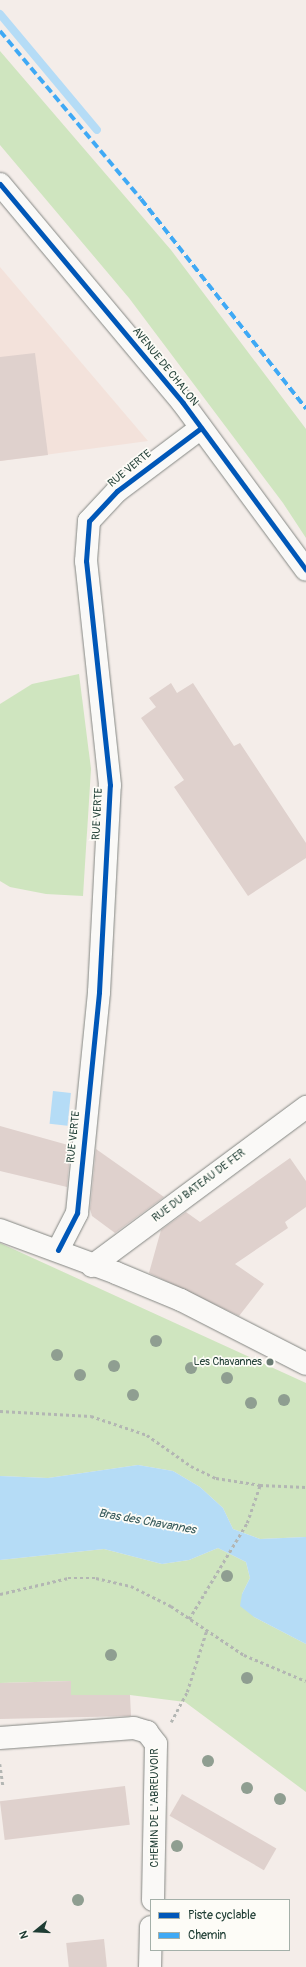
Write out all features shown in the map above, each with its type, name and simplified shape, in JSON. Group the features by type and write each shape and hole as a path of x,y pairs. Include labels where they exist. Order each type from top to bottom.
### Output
{"street":[{"name":"AVENUE DE CHALON","path":"0,184 201,428 306,570"},
{"name":"RUE VERTE","path":"58,1250 76,1213 99,992 110,785 86,561 89,521 117,491 201,428"},
{"name":"RUE DU BATEAU DE FER","path":"92,1266 306,1107"},
{"path":"0,1230 58,1250 92,1266 116,1273 181,1300 306,1364"},
{"name":"CHEMIN DE L'ABREUVOIR","path":"0,1738 134,1728 147,1732 156,1744 153,1899"},
{"path":"150,1951 150,1967"}],"path":[{"path":"0,1412 91,1416 147,1435 191,1466 216,1478 260,1485 306,1487"},
{"path":"190,1619 247,1523 260,1485"},
{"path":"0,1594 48,1581 96,1578 131,1586 172,1606 206,1632 244,1655 306,1681"},
{"path":"156,1744 176,1714 186,1692 206,1632"},
{"path":"0,1764 3,1786"}],"shaded area":[{"path":"0,267 148,441 0,461"}],"green space":[{"path":"0,51 171,250 306,429 306,538 283,503 129,298 0,145"},
{"path":"79,674 91,769 83,896 46,894 10,887 0,881 0,704 32,684"},
{"path":"0,1243 306,1383 306,1537 260,1539 233,1529 223,1508 200,1487 173,1471 138,1465 48,1478 0,1476"},
{"path":"218,1548 246,1562 250,1578 242,1594 254,1617 306,1644 306,1792 185,1702 130,1695 71,1695 71,1681 0,1683 0,1560 104,1549 162,1564 189,1560"}],"water":[{"path":"53,1091 71,1093 67,1126 50,1124"},
{"name":"Bras des Chavannes","path":"138,1465 173,1471 200,1487 223,1508 233,1529 260,1539 306,1537 306,1644 254,1617 240,1606 242,1594 250,1578 246,1562 218,1548 189,1560 162,1564 104,1549 0,1560 0,1476 48,1478"}],"building":[{"path":"35,353 48,455 0,461 0,357"},
{"path":"171,683 177,693 193,683 234,746 240,743 306,843 306,858 248,896 174,787 184,780 141,718 156,707 149,698"},
{"path":"0,1126 68,1145 69,1130 72,1132 67,1187 0,1171"},
{"path":"96,1149 164,1197 115,1233 92,1216 90,1209"},
{"path":"290,1158 306,1181 306,1207 285,1222 288,1228 235,1264 264,1284 239,1316 149,1273 161,1230 186,1212 200,1222"},
{"path":"71,1681 71,1695 130,1695 131,1716 0,1719 0,1683"},
{"path":"125,1786 130,1825 5,1840 0,1801"},
{"path":"182,1794 276,1848 264,1870 170,1816"},
{"path":"104,1939 107,1967 69,1967 66,1943"}],"waterway":[{"path":"0,14 97,130"}],"marked path":[{"path":"0,31 141,199 306,409"}],"cycle path":[{"path":"0,184 183,403 306,570"},
{"path":"58,1250 77,1213 99,992 110,785 86,561 89,521 117,491 201,428"}],"place":[{"name":"Les Chavannes","path":"270,1362"}]}
